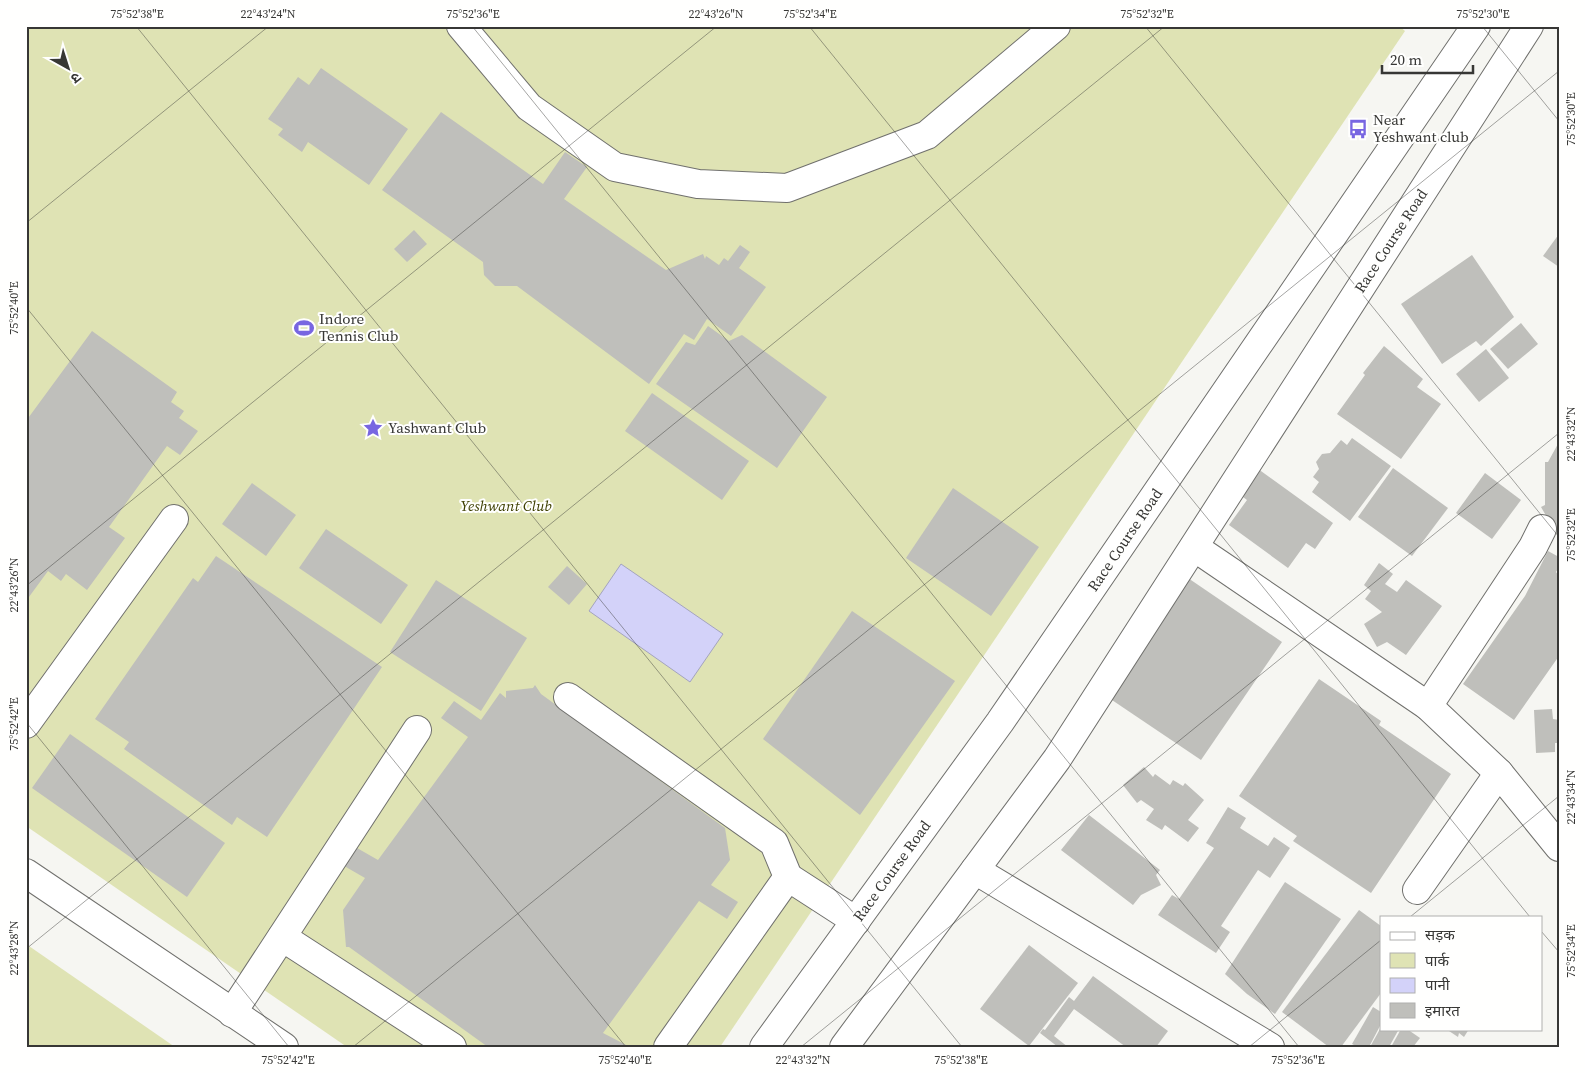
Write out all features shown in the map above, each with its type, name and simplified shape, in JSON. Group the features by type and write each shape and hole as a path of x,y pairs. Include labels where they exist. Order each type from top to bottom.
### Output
{"main road":[{"path":"461,26 529,107 615,167 698,184 787,188 927,135 1056,26"},
{"name":"Race Course Road","path":"764,1047 1000,722 1476,26"},
{"name":"Race Course Road","path":"844,1047 1057,759 1529,26"},
{"path":"26,724 174,519"},
{"path":"1428,706 1534,547 1542,529"},
{"path":"1194,547 1428,706 1499,773 1559,847"},
{"path":"568,697 774,843 788,877 856,921"},
{"path":"232,1013 417,730"},
{"path":"1417,890 1499,773"},
{"path":"975,870 1270,1047"},
{"path":"26,873 284,1047"},
{"path":"668,1047 788,877"},
{"path":"282,937 452,1047"}],"green space":[{"name":"Yeshwant Club","path":"26,26 1399,26 1405,31 720,1047 347,1047 26,826"},
{"path":"26,944 175,1047 26,1047"}],"water":[{"path":"621,564 723,634 690,682 589,611"}],"building":[{"path":"321,68 408,129 369,185 308,142 302,152 278,135 283,129 268,119 298,77 309,85"},
{"path":"441,112 543,184 565,152 587,167 564,199 666,270 703,254 705,259 706,256 719,265 724,258 728,261 740,245 750,252 739,268 766,287 731,336 707,319 694,340 684,334 649,384 517,286 495,286 484,275 483,262 382,190"},
{"path":"414,230 427,244 407,262 394,249"},
{"path":"1559,234 1559,267 1543,256"},
{"path":"1472,255 1514,317 1481,346 1476,341 1442,364 1401,304"},
{"path":"1521,323 1538,344 1508,369 1490,349"},
{"path":"708,326 729,341 742,335 827,397 777,468 656,384 686,342 695,345"},
{"path":"92,331 177,392 171,402 184,411 179,418 198,431 180,455 167,446 109,527 125,538 87,590 66,574 61,581 48,571 26,601 26,421"},
{"path":"1384,346 1423,379 1417,387 1441,404 1401,459 1337,414 1365,375 1363,373"},
{"path":"1486,349 1509,378 1479,402 1456,374"},
{"path":"652,393 749,461 722,500 625,431"},
{"path":"1352,438 1391,466 1350,521 1312,492 1319,482 1313,477 1319,469 1316,462 1322,454 1330,453 1341,440 1347,445"},
{"path":"1559,442 1559,538 1541,507 1545,505 1545,462 1548,462"},
{"path":"1254,466 1333,523 1315,549 1306,543 1288,568 1229,525 1247,500 1235,491"},
{"path":"1393,468 1448,508 1412,556 1358,517"},
{"path":"1485,473 1521,500 1492,539 1456,513"},
{"path":"252,483 296,515 266,556 222,524"},
{"path":"953,488 1039,547 991,616 906,558"},
{"path":"326,529 408,585 381,624 299,568"},
{"path":"1548,551 1559,557 1559,567 1556,572 1559,576 1559,656 1514,720 1463,684 1525,596"},
{"path":"216,556 382,667 267,837 237,817 232,825 124,749 129,742 95,719 193,578 198,582"},
{"path":"1379,563 1393,574 1385,584 1397,592 1406,580 1442,606 1406,655 1387,642 1377,647 1364,624 1382,612 1365,599 1371,591 1364,585"},
{"path":"567,566 587,584 569,605 548,587"},
{"path":"1188,578 1282,642 1201,760 1106,696"},
{"path":"436,580 527,638 481,711 390,652"},
{"path":"852,611 955,681 860,815 763,739"},
{"path":"1319,679 1381,721 1379,725 1451,774 1371,893 1293,841 1297,836 1239,796"},
{"path":"535,685 541,694 725,828 730,860 711,885 738,902 727,919 699,901 603,1033 630,1047 488,1047 349,947 346,947 343,910 365,878 339,863 350,844 378,860 468,737 441,718 454,701 481,720 500,693 506,698 506,691 533,688"},
{"path":"1552,709 1553,719 1559,720 1559,743 1555,743 1555,752 1536,753 1534,710"},
{"path":"70,734 225,843 187,897 32,788"},
{"path":"1144,767 1153,777 1155,774 1170,785 1173,780 1183,786 1185,783 1204,800 1188,820 1199,828 1188,842 1165,825 1162,830 1146,820 1154,809 1141,800 1137,803 1123,785"},
{"path":"1228,807 1246,818 1240,828 1268,846 1274,837 1290,848 1270,878 1258,870 1221,926 1230,932 1216,953 1158,915 1172,895 1179,899 1214,848 1206,843"},
{"path":"1089,815 1160,870 1156,875 1161,885 1141,895 1133,905 1061,850"},
{"path":"1285,882 1341,919 1275,1014 1247,994 1225,974"},
{"path":"1359,910 1380,925 1380,994 1341,1047 1329,1047 1282,1012"},
{"path":"1029,945 1078,983 1029,1046 980,1009"},
{"path":"1093,976 1168,1031 1156,1047 1126,1047 1074,1009 1054,1036 1068,1047 1058,1047 1040,1033 1043,1029 1045,1030 1069,997 1074,1001"},
{"path":"1373,1007 1380,1011 1380,1026 1369,1047 1358,1047 1352,1044"},
{"path":"1380,1029 1398,1030 1389,1047 1370,1047"},
{"path":"1400,1030 1408,1030 1420,1038 1413,1047 1391,1047"},
{"path":"1448,1030 1468,1030 1464,1037 1459,1033 1458,1037"}],"place":[{"name":"Near Yeshwant club","path":"1358,129"},
{"name":"Indore Tennis Club","path":"304,328"},
{"name":"Yashwant Club","path":"373,428"}]}
